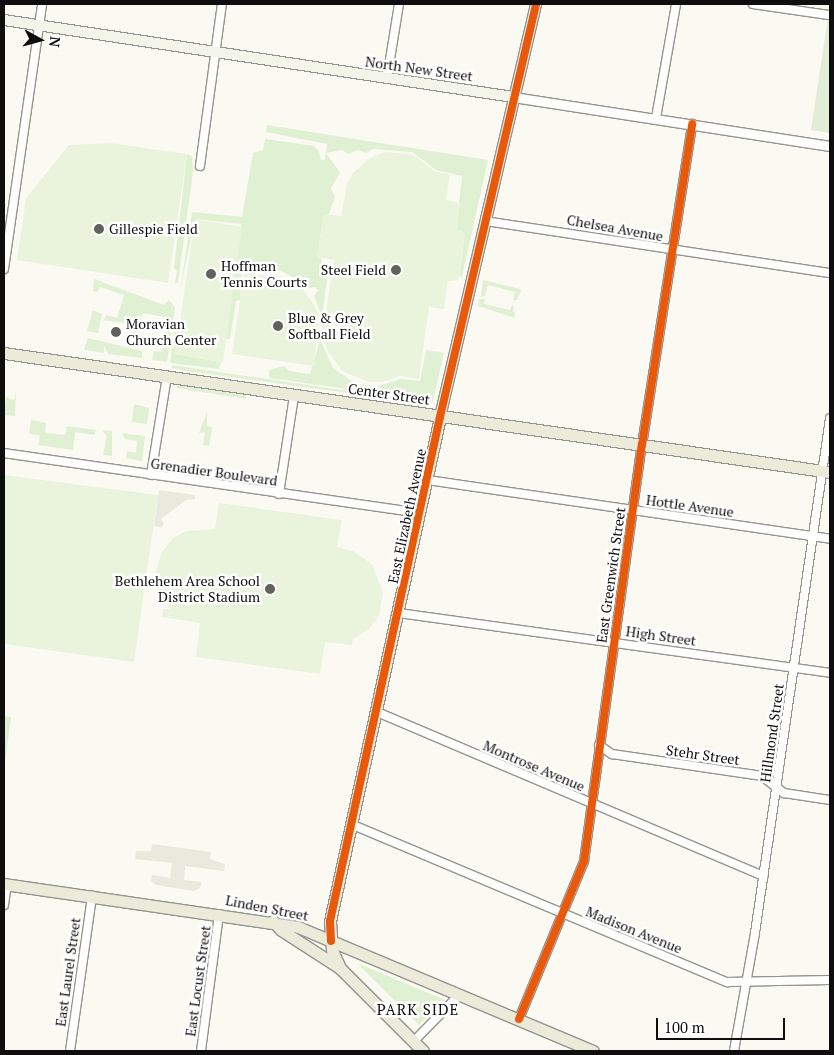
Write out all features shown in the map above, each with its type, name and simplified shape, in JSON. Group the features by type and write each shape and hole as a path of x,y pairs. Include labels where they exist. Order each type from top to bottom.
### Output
{"main road":[{"name":"East Elizabeth Avenue","path":"340,968 331,941 330,920 378,712 440,416 536,4"},
{"name":"North New Street","path":"4,20 214,54 513,97"},
{"name":"Center Street","path":"4,353 826,471"},
{"name":"Linden Street","path":"5,884 273,921 314,932 331,941 593,1051"},
{"path":"273,921 281,930 340,968 423,1051"}],"street":[{"path":"4,269 42,4"},
{"path":"200,166 222,4"},
{"path":"387,78 399,4"},
{"path":"656,118 676,4"},
{"path":"752,4 828,15"},
{"name":"North New Street","path":"513,97 830,146"},
{"name":"East Greenwich Street","path":"519,1020 584,861 598,745 632,511 692,124"},
{"name":"Chelsea Avenue","path":"485,221 672,251 830,273"},
{"path":"151,475 166,376"},
{"path":"279,494 294,396"},
{"name":"Hillmond Street","path":"734,1051 764,876 812,536 826,471 830,418"},
{"name":"Grenadier Boulevard","path":"4,453 420,513"},
{"name":"Hottle Avenue","path":"428,480 830,539"},
{"name":"High Street","path":"399,613 614,641 830,673"},
{"name":"Montrose Avenue","path":"378,712 592,805 764,876"},
{"name":"Stehr Street","path":"598,745 612,754 762,776 776,790 830,800"},
{"name":"Madison Avenue","path":"353,825 563,915 727,982 830,980"},
{"path":"4,905 5,884"},
{"name":"East Laurel Street","path":"70,1051 92,896"},
{"name":"East Locust Street","path":"200,1051 219,914"},
{"path":"413,1042 460,994"}],"green space":[{"path":"830,4 830,133 811,130"},
{"path":"267,125 488,160 462,277 459,276 465,233 456,229 462,176 436,170 412,152 373,149 366,153 358,150 348,154 342,150 326,153 340,173 331,188 335,197 329,214 324,214 317,257 321,258 327,280 322,317 314,296 318,290 315,287 309,288 282,271 257,266 242,267 240,300 236,301 230,339 226,339 241,224 195,219 180,291 192,212 242,217 253,153 263,150 265,139 314,146 319,151 321,160 325,160 327,144 266,132"},
{"name":"Gillespie Field","path":"110,143 187,154 168,283 17,260 26,198 69,145"},
{"name":"Steel Field","path":"385,152 412,154 436,172 450,174 446,200 460,203 457,229 465,233 458,280 448,281 444,309 429,307 419,379 400,376 383,382 368,382 342,371 327,350 323,332 334,260 317,257 324,214 341,216 347,184 353,173 370,158"},
{"path":"187,154 192,156 193,171 178,283 175,283 177,270 174,268"},
{"name":"Hoffman Tennis Courts","path":"195,219 242,227 223,362 175,354"},
{"name":"Blue & Grey Softball Field","path":"244,273 282,278 301,287 311,300 319,315 314,366 232,354"},
{"path":"94,279 164,305 169,300 175,307 167,362 152,360 154,351 162,352 166,317 142,313 137,347 132,345 133,324 104,320 106,315 117,318 124,295 100,287 97,292 93,291"},
{"path":"483,280 520,289 521,291 517,300 513,300 515,292 488,285 485,296 481,297"},
{"path":"479,299 485,299 484,304 510,310 513,304 515,318 478,306"},
{"path":"93,310 102,314 98,333 87,331"},
{"path":"175,325 179,326 175,354 221,362 219,369 170,363"},
{"path":"88,338 142,351 142,358 108,354 104,346 104,353 84,349"},
{"path":"320,339 333,368 356,384 379,386 401,379 420,381 426,350 444,353 433,401 269,378 269,370 284,366 289,371 310,374"},
{"path":"172,365 427,402 427,404 187,371 172,368"},
{"path":"177,385 246,395 246,399 177,388"},
{"path":"16,390 15,416 4,415 6,397 14,400"},
{"path":"134,404 149,408 147,424 132,422"},
{"path":"207,412 207,426 212,427 209,446 203,445 205,432 199,433"},
{"path":"31,420 46,423 45,433 65,435 67,426 96,430 94,435 75,432 73,450 38,445 40,435 29,434"},
{"path":"102,430 112,431 112,456 103,455 107,436"},
{"path":"122,433 145,436 142,461 126,458 127,451 136,453 137,441 125,439"},
{"path":"4,475 158,495 134,662 4,644"},
{"name":"Bethlehem Area School District Stadium","path":"219,503 342,520 337,547 353,551 372,564 383,593 379,616 369,629 353,639 352,645 325,642 320,674 196,657 200,623 162,617 163,609 170,609 159,594 155,578 161,553 173,538 186,531 215,529"},
{"path":"4,716 11,717 4,770"},
{"path":"357,963 445,1000 419,1025"}],"shaded area":[{"path":"159,490 195,495 195,499 186,500 161,519 164,524 161,527 154,526"},
{"path":"152,844 211,852 210,859 225,864 224,871 185,866 184,880 202,882 200,888 194,891 156,885 151,881 152,875 170,878 172,863 135,859 136,851 151,851"}],"cycle path":[{"path":"331,941 330,921 440,417 536,4"},
{"path":"519,1019 584,861 642,445 692,124"}],"place":[{"name":"Gillespie Field","path":"99,229"},
{"name":"Steel Field","path":"396,270"},
{"name":"Hoffman Tennis Courts","path":"211,274"},
{"name":"Blue & Grey Softball Field","path":"278,326"},
{"name":"Moravian Church Center","path":"116,332"},
{"name":"Bethlehem Area School District Stadium","path":"270,589"}],"district":[{"name":"PARK SIDE","path":"418,1010"}]}
